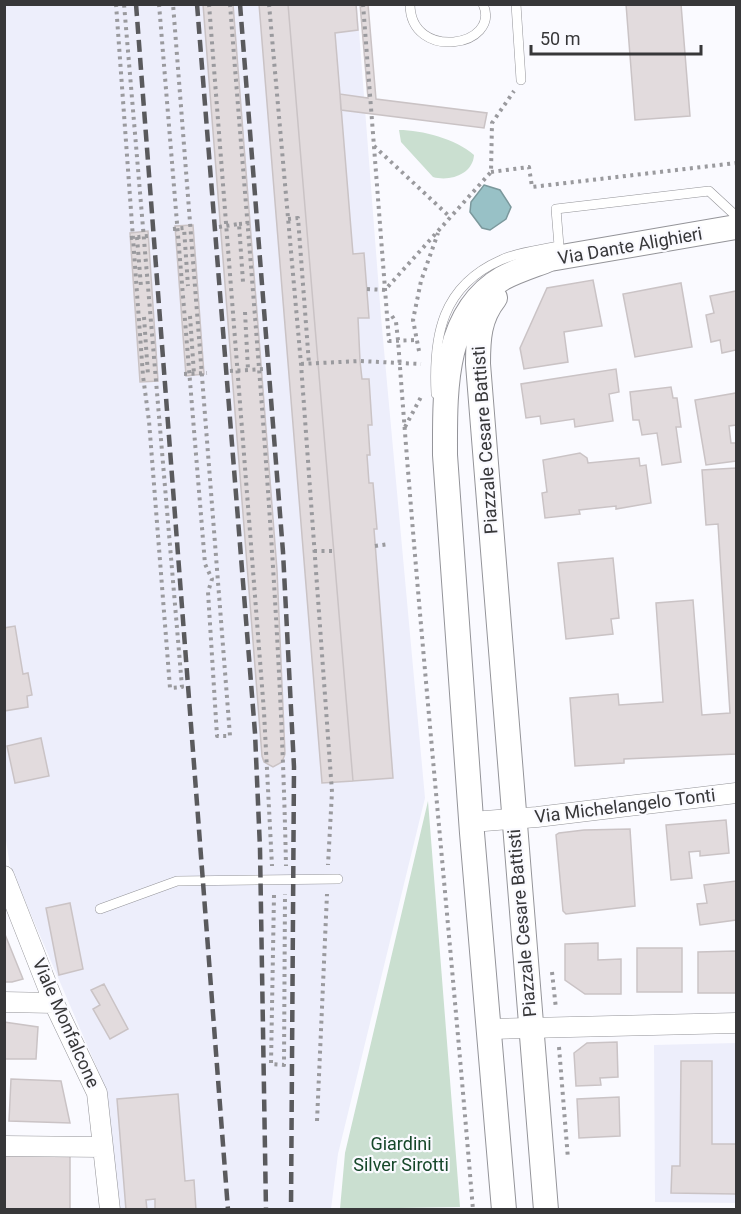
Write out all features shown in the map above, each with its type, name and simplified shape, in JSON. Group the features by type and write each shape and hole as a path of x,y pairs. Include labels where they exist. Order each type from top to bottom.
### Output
{"street":[{"name":"Via Dante Alighieri","path":"525,268 550,259 736,227"},
{"name":"Piazzale Cesare Battisti","path":"504,1209 445,455 445,397 449,364 461,327 478,298 502,278 525,268"},
{"name":"Piazzale Cesare Battisti","path":"525,268 503,289 486,310 478,337 513,819 546,1209"},
{"name":"Via Michelangelo Tonti","path":"513,819 736,793"},
{"name":"Piazzale Cesare Battisti","path":"472,822 513,819"},
{"name":"Viale Monfalcone","path":"4,876 54,1003 97,1093 101,1147 110,1209"},
{"path":"4,1002 54,1003"},
{"path":"532,1027 736,1023"},
{"name":"Piazzale Cesare Battisti","path":"489,1029 532,1027"},
{"path":"4,1146 101,1147"}],"lane":[{"path":"410,4 416,27 424,37 438,42 477,35 484,28 487,18 483,4"},
{"path":"516,4 521,80"},
{"path":"445,455 438,435 436,344 442,321 455,295 475,274 502,259 559,246 556,209 709,190 736,216"},
{"path":"100,909 177,882 338,879"}],"path":[{"path":"116,4 141,287"},
{"path":"124,4 142,376 149,421 170,688 182,687 157,375 136,238"},
{"path":"159,4 175,229 205,564 212,579 208,592 217,736 230,736 194,227 173,4"},
{"path":"209,4 264,712 273,879 271,1064 284,1065 285,880 280,695 250,223 230,4"},
{"path":"269,4 301,364 332,792 317,1121"},
{"path":"363,4 389,340 417,340"},
{"path":"491,172 492,123 521,80"},
{"path":"374,146 450,217"},
{"path":"385,290 491,172 529,167 532,187 544,187 736,163"},
{"path":"288,219 298,218 309,364"},
{"path":"219,227 250,223"},
{"path":"239,224 243,282"},
{"path":"175,229 194,227"},
{"path":"184,228 188,286"},
{"path":"422,376 422,364 413,320 419,291 439,230"},
{"path":"136,238 148,236"},
{"path":"367,289 385,290"},
{"path":"245,312 248,370"},
{"path":"189,374 190,316"},
{"path":"392,316 396,322 398,340 473,1209"},
{"path":"144,317 148,375"},
{"path":"301,364 360,361 422,364"},
{"path":"230,370 265,369"},
{"path":"189,374 205,373"},
{"path":"142,376 157,375"},
{"path":"404,429 421,398 421,387"},
{"path":"375,546 389,544"},
{"path":"314,551 334,551"},
{"path":"558,1027 568,1164"}],"shaded area":[{"path":"4,5 357,5 381,317 425,798 338,1154 331,1209 120,1209 103,1082 10,866 4,828"},
{"path":"736,1043 736,1203 655,1202 654,1045"}],"green space":[{"path":"399,130 428,134 458,144 474,155 473,162 460,175 446,178 433,177 401,142"},
{"name":"Giardini Silver Sirotti","path":"428,801 460,1207 340,1209 345,1153"}],"water":[{"path":"484,185 500,190 511,207 506,219 490,230 482,228 470,212 471,202"}],"building":[{"path":"203,4 233,4 277,570 285,754 282,762 273,767 264,762 262,756"},
{"path":"259,4 288,4 353,781 322,783"},
{"path":"288,4 356,4 358,30 335,33 353,254 364,253 369,318 358,318 360,361 362,379 369,379 372,425 368,425 370,455 367,455 369,483 373,483 377,529 374,529 393,778 353,781"},
{"path":"360,4 368,4 376,99 487,113 484,128 341,110 340,94 368,98"},
{"path":"626,4 681,4 690,116 635,120"},
{"path":"193,225 204,374 186,376 175,226"},
{"path":"148,231 158,381 140,382 130,233"},
{"path":"593,280 602,326 564,332 568,362 524,369 520,348 547,288"},
{"path":"681,283 692,347 635,357 623,294"},
{"path":"736,291 736,350 722,353 720,340 711,342 706,315 714,313 710,296"},
{"path":"616,369 619,392 609,394 613,421 575,427 574,419 541,424 540,416 526,418 521,384"},
{"path":"671,387 673,398 677,398 681,427 676,427 681,462 662,465 657,433 642,435 639,420 633,420 630,392"},
{"path":"736,393 736,425 729,426 731,443 736,443 736,461 706,465 695,400"},
{"path":"580,453 587,458 588,463 639,458 640,466 646,465 651,503 616,509 616,506 579,510 580,514 545,518 542,493 547,492 543,460"},
{"path":"736,468 736,754 624,759 624,763 575,766 570,698 618,694 619,705 663,702 656,603 693,600 702,715 730,713 718,524 706,525 702,470"},
{"path":"613,558 619,618 611,619 613,634 566,639 558,563"},
{"path":"15,626 23,674 28,673 32,695 27,696 28,707 4,711 4,628"},
{"path":"41,738 49,776 15,783 7,746"},
{"path":"726,820 729,853 700,856 700,851 689,852 692,878 671,880 666,825"},
{"path":"630,829 635,906 566,914 563,911 556,835 584,830"},
{"path":"736,881 736,920 700,925 697,904 707,903 704,885"},
{"path":"70,903 83,969 59,975 46,908"},
{"path":"4,932 23,979 4,982"},
{"path":"598,943 598,960 621,959 621,994 585,994 565,980 565,944"},
{"path":"637,948 682,948 682,992 637,992"},
{"path":"736,951 736,993 698,993 698,952"},
{"path":"104,984 128,1029 110,1039 93,1009 100,1005 91,990"},
{"path":"4,1022 38,1027 36,1059 4,1059"},
{"path":"617,1042 618,1077 600,1078 601,1085 576,1086 574,1053 587,1043"},
{"path":"681,1061 712,1061 712,1144 736,1144 736,1194 671,1193 672,1166 680,1166"},
{"path":"11,1079 61,1081 70,1123 9,1121"},
{"path":"178,1094 185,1181 194,1180 196,1210 155,1210 155,1199 146,1200 147,1210 126,1210 117,1099"},
{"path":"619,1097 620,1136 579,1138 577,1099"},
{"path":"4,1152 70,1152 70,1210 4,1210"}],"railway":[{"path":"136,4 228,1210"},
{"path":"197,4 255,733 260,849 266,1210"},
{"path":"240,4 283,552 294,767 291,1210"}]}
